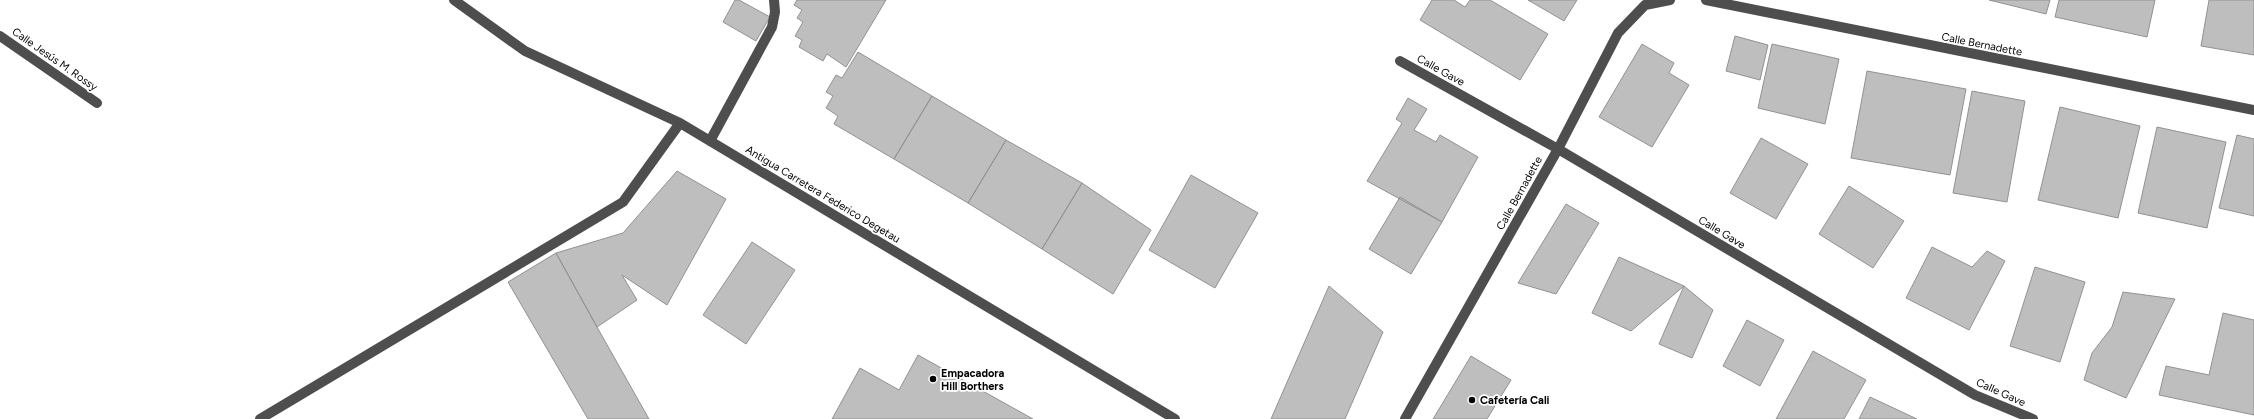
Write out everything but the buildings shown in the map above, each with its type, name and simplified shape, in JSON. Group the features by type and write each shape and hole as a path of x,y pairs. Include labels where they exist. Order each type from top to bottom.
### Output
{"street":[{"name":"Antigua Carretera Federico Degetau","path":"454,0 525,51 680,123 1175,419"},
{"path":"710,141 772,28 775,12 774,0"},
{"name":"Calle Bernadette","path":"1405,419 1558,149 1618,33 1645,5 1670,0"},
{"name":"Calle Bernadette","path":"1706,0 2254,110"},
{"name":"Calle Jesús M. Rossy","path":"0,36 97,102"},
{"name":"Calle Gave","path":"1400,61 1558,149 1975,395 2033,419"},
{"path":"260,419 623,202 680,123"}],"place":[{"name":"Empacadora Hill Borthers","path":"933,379"},
{"name":"Cafetería Cali","path":"1472,400"}]}
